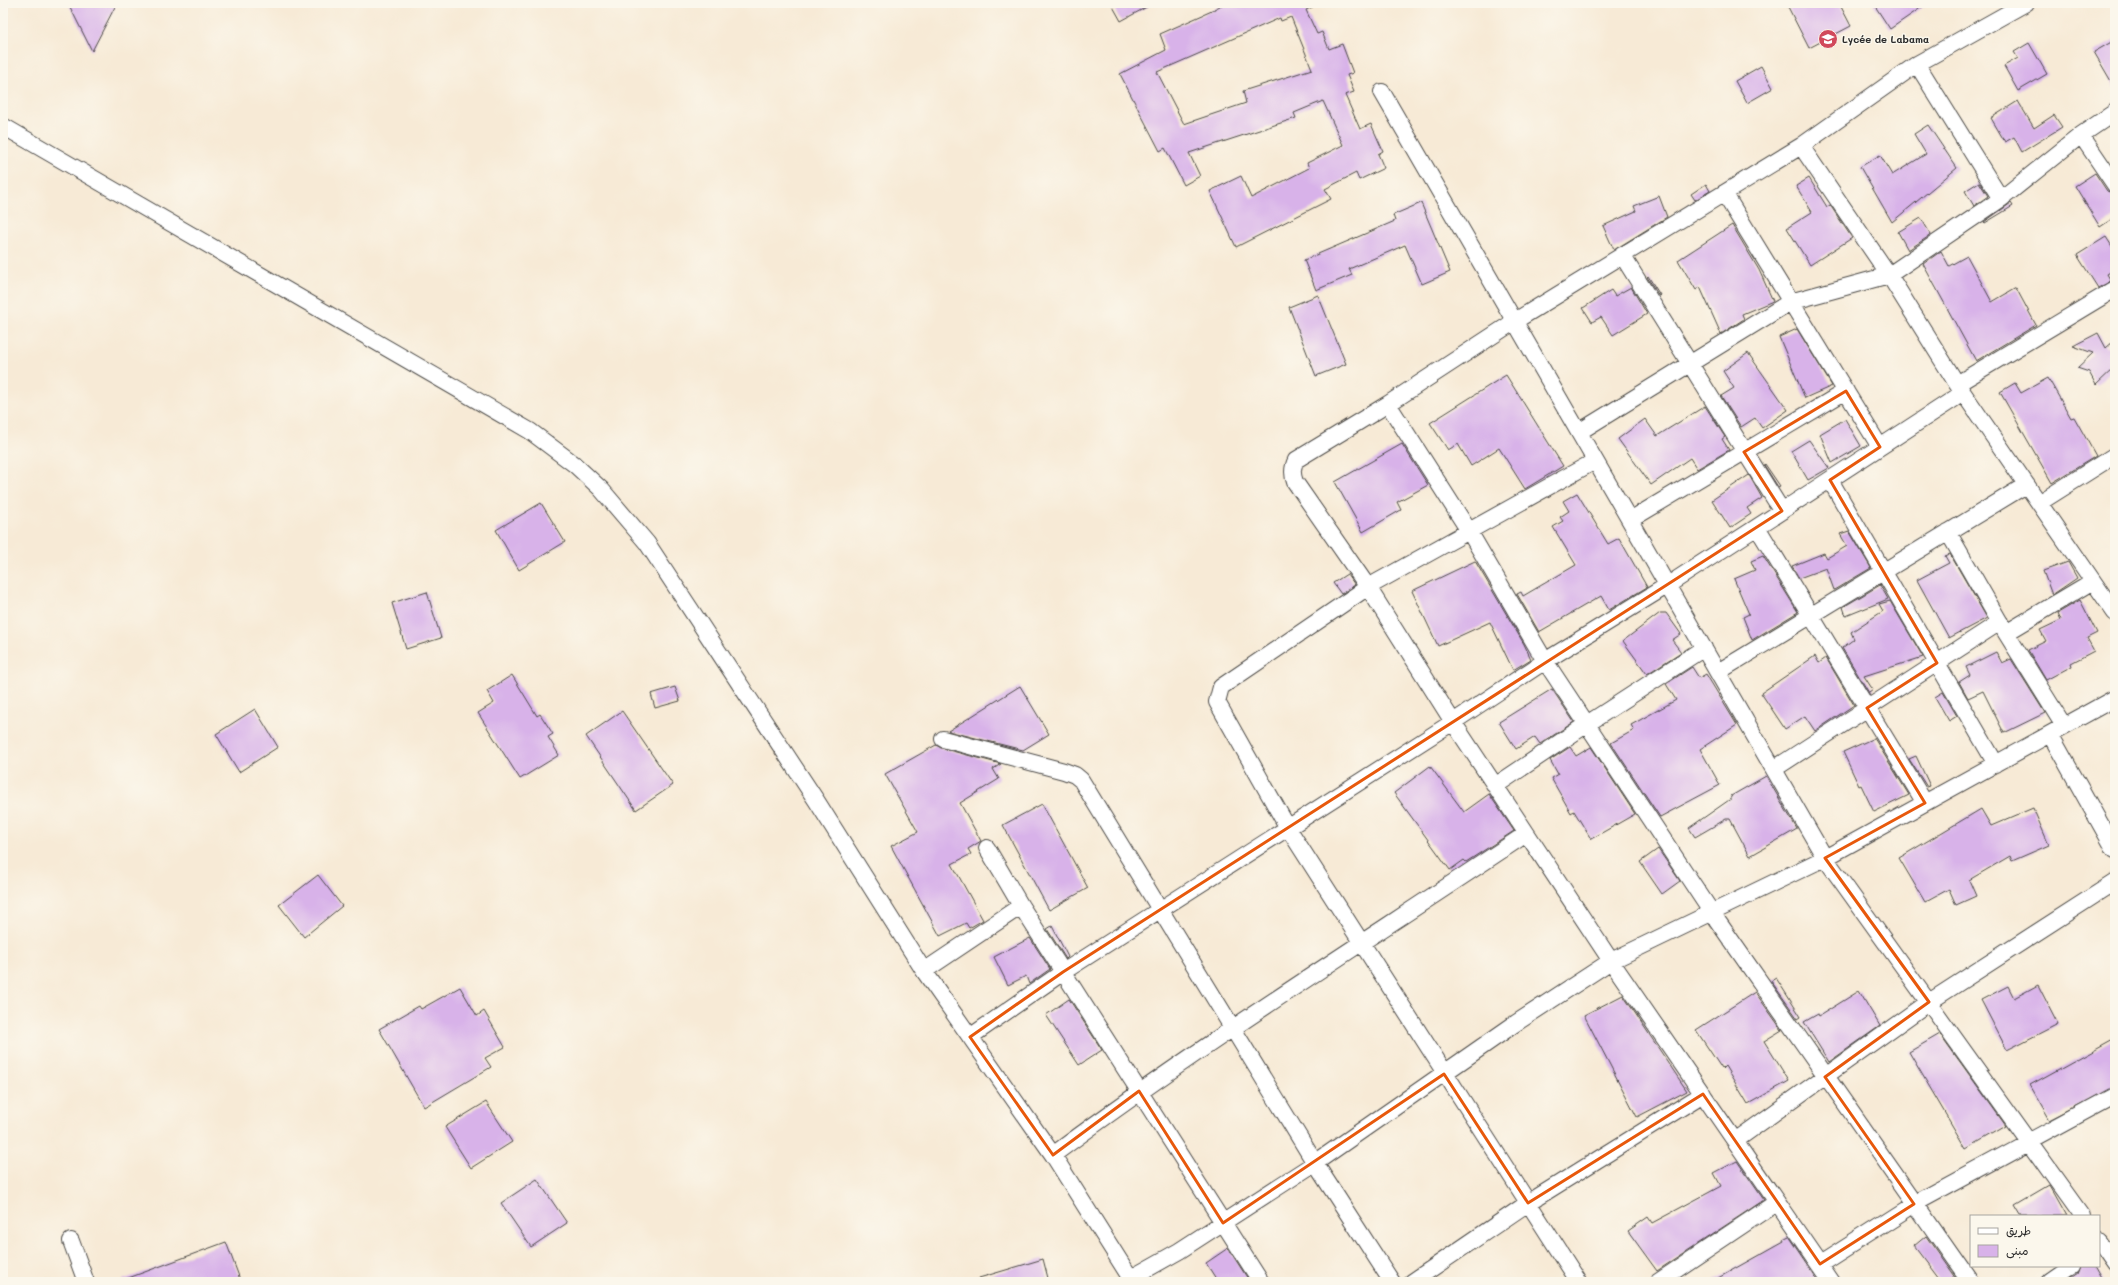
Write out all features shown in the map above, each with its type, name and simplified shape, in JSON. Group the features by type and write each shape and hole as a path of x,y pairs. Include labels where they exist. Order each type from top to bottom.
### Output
{"street":[{"path":"1832,1282 1611,961 1526,834 1368,587 1295,482 1292,474 1293,466 1296,460 1388,404 1515,321 1801,146 1917,64 2026,3"},
{"path":"1917,64 2001,199"},
{"path":"1382,92 1826,858 2081,1215"},
{"path":"1579,432 1790,302 1888,275 2001,199 2081,134 2115,112"},
{"path":"3,126 530,431 574,464 601,489 647,543 816,800 924,971 1053,1155 1132,1280 1315,1164 1516,1024 1611,961 1826,858 2115,698"},
{"path":"2081,134 2115,185"},
{"path":"1801,146 1888,275 1960,388 2115,613"},
{"path":"1724,193 1880,447"},
{"path":"1622,255 1744,452 1782,510"},
{"path":"970,1037 1063,972 1453,722 1545,661 1668,585 1830,480 1880,447 1960,388 2115,289"},
{"path":"1630,520 1846,392"},
{"path":"1388,404 1469,531 1545,661 1712,913 1825,1077 1970,1282"},
{"path":"2039,503 2115,455"},
{"path":"1579,1282 1444,1074 1288,828 1219,707 1218,696 1221,687 1368,587 1595,460"},
{"path":"1830,480 1996,764"},
{"path":"1718,672 2026,485"},
{"path":"1757,527 1925,803"},
{"path":"1948,532 2003,628 2064,726"},
{"path":"1774,769 1937,663 2093,581"},
{"path":"1495,786 1704,648"},
{"path":"2050,734 2115,850"},
{"path":"943,739 1074,775 1081,780 1315,1164 1392,1282"},
{"path":"1053,1155 1139,1091 1232,1027 1362,944 1526,834"},
{"path":"987,848 1021,906 1261,1282"},
{"path":"1735,1141 1929,1002 2115,882"},
{"path":"924,971 1021,906"},
{"path":"1412,1282 1528,1203 1703,1094"},
{"path":"1820,1264 1914,1204 2115,1095"},
{"path":"1658,1282 1777,1202"},
{"path":"71,1241 86,1282"},
{"path":"2100,1244 2115,1263"},
{"path":"2049,1282 2071,1267"}],"highlighted area":[{"path":"1846,391 1880,447 1830,480 1937,663 1867,708 1925,803 1825,858 1929,1002 1825,1077 1914,1204 1820,1264 1703,1094 1528,1203 1444,1074 1223,1223 1139,1091 1053,1155 970,1037 1063,972 1782,511 1744,452"}],"building":[{"path":"68,3 117,3 92,51"},
{"path":"1111,3 1154,3 1121,21"},
{"path":"1226,3 1321,3 1306,10 1317,34 1322,32 1329,49 1342,44 1353,73 1347,75 1354,92 1345,95 1360,129 1371,124 1383,151 1378,154 1384,168 1359,180 1356,173 1325,189 1331,199 1236,247 1210,191 1241,176 1251,198 1309,168 1307,163 1343,145 1323,101 1294,113 1296,118 1189,153 1200,176 1184,185 1165,148 1160,151 1120,74 1166,50 1160,34","holes":["1291,17 1312,69 1243,91 1246,103 1184,124 1157,72 1280,18 1281,21"]},
{"path":"1786,3 1839,3 1851,26 1809,48"},
{"path":"1873,3 1928,3 1890,29"},
{"path":"2115,40 2115,88 2094,52"},
{"path":"2029,43 2047,74 2018,91 2004,66 2018,58 2014,52"},
{"path":"1761,66 1773,88 1747,103 1735,81"},
{"path":"2018,101 2034,128 2054,115 2062,127 2022,152 2014,137 2005,142 1991,118"},
{"path":"1928,125 1957,168 1892,222 1860,167 1880,155 1892,175 1926,154 1914,134"},
{"path":"2095,173 2107,191 2115,194 2115,217 2100,227 2075,186"},
{"path":"1809,178 1827,207 1830,205 1852,238 1810,265 1787,228 1812,212 1796,186"},
{"path":"1979,182 1988,196 1974,206 1965,191"},
{"path":"1706,184 1710,191 1695,200 1691,194"},
{"path":"1659,196 1667,217 1614,250 1603,226 1636,211 1634,206"},
{"path":"1421,203 1450,272 1422,284 1405,245 1349,269 1352,275 1316,290 1304,260 1395,221 1393,215"},
{"path":"2011,203 2013,206 1985,223 1984,222"},
{"path":"1921,218 1931,235 1908,250 1898,232"},
{"path":"1732,225 1759,270 1773,301 1742,314 1744,319 1721,334 1700,287 1696,290 1678,260"},
{"path":"2106,237 2115,251 2115,269 2107,274 2111,281 2098,288 2077,255"},
{"path":"1941,251 1949,266 1967,256 1992,302 2016,288 2036,325 1976,361 1923,264"},
{"path":"1648,276 1660,295 1659,296 1647,277"},
{"path":"1631,287 1647,314 1613,335 1601,317 1592,322 1583,308 1611,290 1615,296"},
{"path":"1318,295 1346,364 1316,376 1289,307"},
{"path":"1797,329 1832,386 1805,398 1779,337"},
{"path":"2098,333 2106,348 2115,340 2115,367 2096,385 2089,372 2077,368 2093,353 2073,346"},
{"path":"1748,353 1788,410 1762,428 1755,418 1741,427 1721,396 1734,388 1723,371"},
{"path":"1506,375 1563,466 1525,489 1499,448 1471,466 1458,444 1448,450 1430,423"},
{"path":"2048,378 2071,418 2074,417 2096,456 2052,483 2000,392 2015,383 2021,393"},
{"path":"1705,406 1725,437 1722,439 1729,450 1697,469 1690,458 1651,485 1618,439 1645,419 1657,436"},
{"path":"1845,419 1861,446 1832,463 1820,434"},
{"path":"1809,440 1829,468 1808,480 1791,451"},
{"path":"1402,444 1428,485 1397,502 1401,510 1363,532 1335,482"},
{"path":"1765,464 1780,486 1778,487 1764,465"},
{"path":"1749,475 1762,498 1747,508 1751,514 1730,528 1712,500"},
{"path":"1577,493 1608,544 1619,538 1647,587 1609,610 1601,596 1539,632 1517,594 1521,592 1523,596 1576,565 1553,527 1563,521 1560,517 1569,511 1563,501"},
{"path":"541,503 565,542 519,570 496,530"},
{"path":"1849,531 1871,568 1834,590 1826,568 1799,578 1792,566 1824,553 1827,558 1847,546 1840,534"},
{"path":"1950,554 1987,618 1949,638 1917,580 1949,563 1945,556"},
{"path":"1763,556 1798,612 1752,640 1743,617 1749,614 1734,579 1755,570 1751,561"},
{"path":"1475,561 1524,644 1531,659 1513,670 1490,622 1438,646 1412,591"},
{"path":"2068,562 2077,578 2052,595 2043,571"},
{"path":"1347,574 1355,585 1341,594 1333,583"},
{"path":"1880,585 1888,599 1846,616 1843,607"},
{"path":"427,592 441,638 406,649 392,603"},
{"path":"2080,600 2097,633 2087,638 2094,651 2071,663 2072,666 2046,680 2028,650 2046,641 2040,630 2061,620 2058,613"},
{"path":"1890,601 1923,657 1864,676 1873,690 1869,693 1842,648 1854,639 1851,632 1883,611 1879,604"},
{"path":"1660,613 1666,613 1681,634 1672,640 1681,652 1647,674 1623,641"},
{"path":"1996,652 2002,663 2011,659 2045,713 2004,733 1983,691 1968,698 1959,682 1970,675 1966,667"},
{"path":"1815,656 1819,663 1826,658 1854,705 1815,731 1805,716 1785,729 1761,693"},
{"path":"1692,667 1699,678 1706,674 1737,725 1700,749 1720,785 1660,817 1611,743 1634,730 1631,725 1676,700 1666,684"},
{"path":"512,675 537,716 540,714 553,734 548,737 559,755 520,779 478,713 494,703 487,691"},
{"path":"1020,686 1049,734 1023,750 948,731"},
{"path":"675,687 680,701 655,708 651,694"},
{"path":"1552,689 1574,722 1540,744 1535,737 1516,749 1499,722"},
{"path":"1943,692 1957,716 1949,721 1935,697"},
{"path":"255,709 278,747 239,772 216,734"},
{"path":"622,711 673,785 636,810 586,736"},
{"path":"1874,738 1909,795 1874,812 1861,785 1859,786 1843,752"},
{"path":"936,745 941,748 1001,764 993,769 999,779 960,803 981,841 968,849 971,854 952,864 983,920 969,928 966,923 940,936 891,846 918,832 885,774"},
{"path":"1570,747 1576,756 1591,747 1635,814 1591,839 1574,811 1571,813 1551,778 1558,774 1550,760"},
{"path":"1916,756 1930,786 1927,787 1909,759"},
{"path":"1430,766 1464,812 1489,794 1514,831 1466,862 1464,860 1450,870 1394,793"},
{"path":"1766,776 1797,829 1750,856 1730,819 1726,819 1695,837 1689,828 1732,798 1731,796"},
{"path":"1042,804 1088,888 1049,910 1003,825"},
{"path":"2033,808 2049,845 2012,861 2010,856 1969,880 1976,896 1956,905 1949,889 1925,902 1899,858 1981,809 1991,826"},
{"path":"1658,849 1680,881 1662,894 1640,862"},
{"path":"318,875 342,906 304,937 279,905"},
{"path":"1052,926 1068,957 1066,959 1047,929"},
{"path":"1030,938 1050,969 1029,984 1026,976 1008,985 994,957"},
{"path":"1776,978 1801,1017 1798,1019 1771,981"},
{"path":"2038,985 2058,1024 2007,1050 1981,1000 2008,986 2014,998"},
{"path":"460,987 477,1016 484,1011 505,1047 485,1058 491,1067 424,1107 379,1029 419,1006 421,1009"},
{"path":"1859,991 1880,1026 1829,1062 1804,1022 1818,1014 1819,1016"},
{"path":"1755,992 1782,1030 1764,1041 1789,1081 1748,1104 1725,1066 1722,1069 1696,1030"},
{"path":"1623,995 1687,1091 1637,1117 1584,1015"},
{"path":"1069,999 1102,1050 1079,1065 1046,1015"},
{"path":"1940,1034 2006,1126 1966,1149 1909,1052"},
{"path":"2115,1038 2115,1086 2050,1120 2030,1085"},
{"path":"486,1102 512,1142 471,1168 445,1127"},
{"path":"1737,1161 1764,1200 1657,1271 1628,1231 1648,1217 1652,1223 1721,1186 1714,1173"},
{"path":"537,1179 567,1223 531,1247 501,1203"},
{"path":"2049,1186 2065,1215 2020,1215 2015,1206"},
{"path":"1789,1236 1820,1282 1711,1282 1784,1241 1783,1239"},
{"path":"1926,1236 1958,1282 1941,1282 1914,1246"},
{"path":"226,1242 241,1282 123,1282 123,1280"},
{"path":"1228,1248 1250,1282 1218,1282 1206,1263"},
{"path":"1043,1259 1049,1282 980,1282 979,1278"},
{"path":"2081,1267 2096,1267 2104,1282 2066,1282 2078,1274"}],"place":[{"name":"Lycée de Labama","path":"1828,39"}]}
